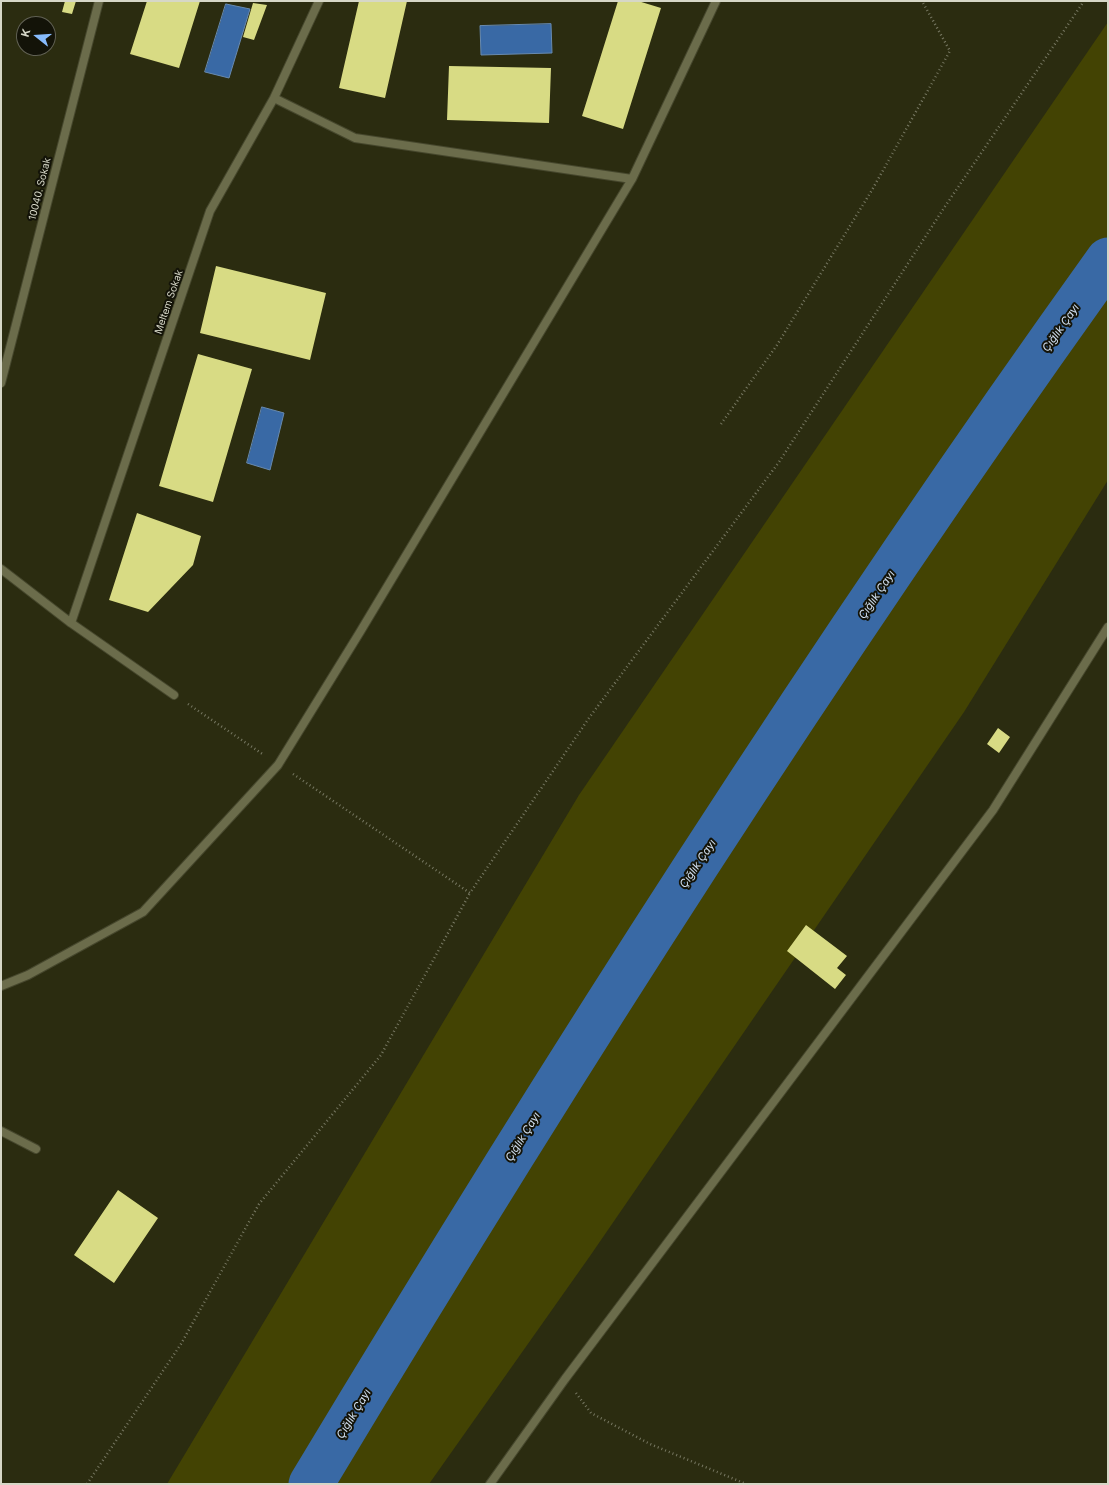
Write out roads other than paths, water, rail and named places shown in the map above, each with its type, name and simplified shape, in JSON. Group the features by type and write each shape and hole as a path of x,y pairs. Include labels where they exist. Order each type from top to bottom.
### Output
{"street":[{"name":"10040. Sokak","path":"1,383 99,1"},
{"name":"Meltem Sokak","path":"71,623 210,211 274,98 319,1"},
{"path":"1,986 28,975 143,912 278,764 360,632 632,179 716,1"},
{"path":"274,98 355,138 632,179"},
{"path":"1,569 71,623 174,695"},
{"path":"490,1484 564,1379 993,810 1108,627"},
{"path":"1,1132 36,1149"}],"water":[{"path":"226,4 250,9 229,78 205,72"},
{"path":"551,24 552,53 481,55 480,26"},
{"path":"262,407 284,413 270,470 247,463"}],"waterway":[{"name":"Çığlık Çayı","path":"311,1484 501,1173 697,864 797,711 899,560 1108,260"}]}
